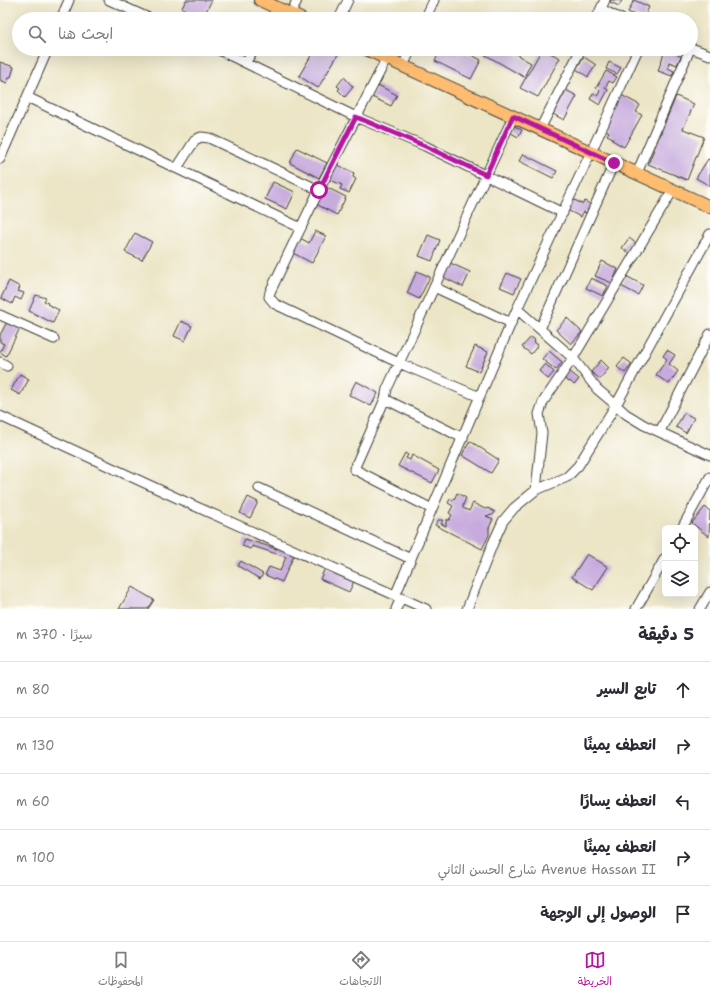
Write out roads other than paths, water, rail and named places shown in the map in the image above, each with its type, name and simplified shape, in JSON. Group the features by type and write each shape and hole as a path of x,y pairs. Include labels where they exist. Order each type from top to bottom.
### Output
{"main road":[{"path":"260,0 286,12"},
{"path":"382,56 710,207"}],"street":[{"path":"64,12 69,0"},
{"path":"109,0 136,12"},
{"path":"296,12 297,0"},
{"path":"342,12 348,0"},
{"path":"429,12 434,0"},
{"path":"605,12 601,10 606,0"},
{"path":"275,12 278,8"},
{"path":"698,51 710,55"},
{"path":"0,159 45,56"},
{"path":"233,56 356,117 425,146 563,213"},
{"path":"246,62 250,56"},
{"path":"403,66 408,56"},
{"path":"540,129 577,56"},
{"path":"396,609 398,597 411,559 517,309 592,152 635,56"},
{"path":"637,173 688,56"},
{"path":"386,58 319,190 270,292 269,297 275,304 399,363 480,397"},
{"path":"27,96 301,228"},
{"path":"432,509 354,469 385,399 387,389 513,116"},
{"path":"177,168 195,140 201,137 208,138 319,190"},
{"path":"540,329 614,163"},
{"path":"536,490 542,433 539,414 543,402 573,358 673,190"},
{"path":"467,609 493,542 503,521 514,508 536,490 567,477 578,466 616,405 710,234"},
{"path":"434,287 511,324"},
{"path":"517,309 573,358 597,389 634,420 710,455"},
{"path":"0,315 54,339"},
{"path":"660,431 710,334"},
{"path":"385,399 463,438"},
{"path":"0,416 188,503 426,609"},
{"path":"684,525 706,495 710,477"},
{"path":"259,488 411,559"},
{"path":"636,609 663,561"},
{"path":"700,609 710,592"}]}
